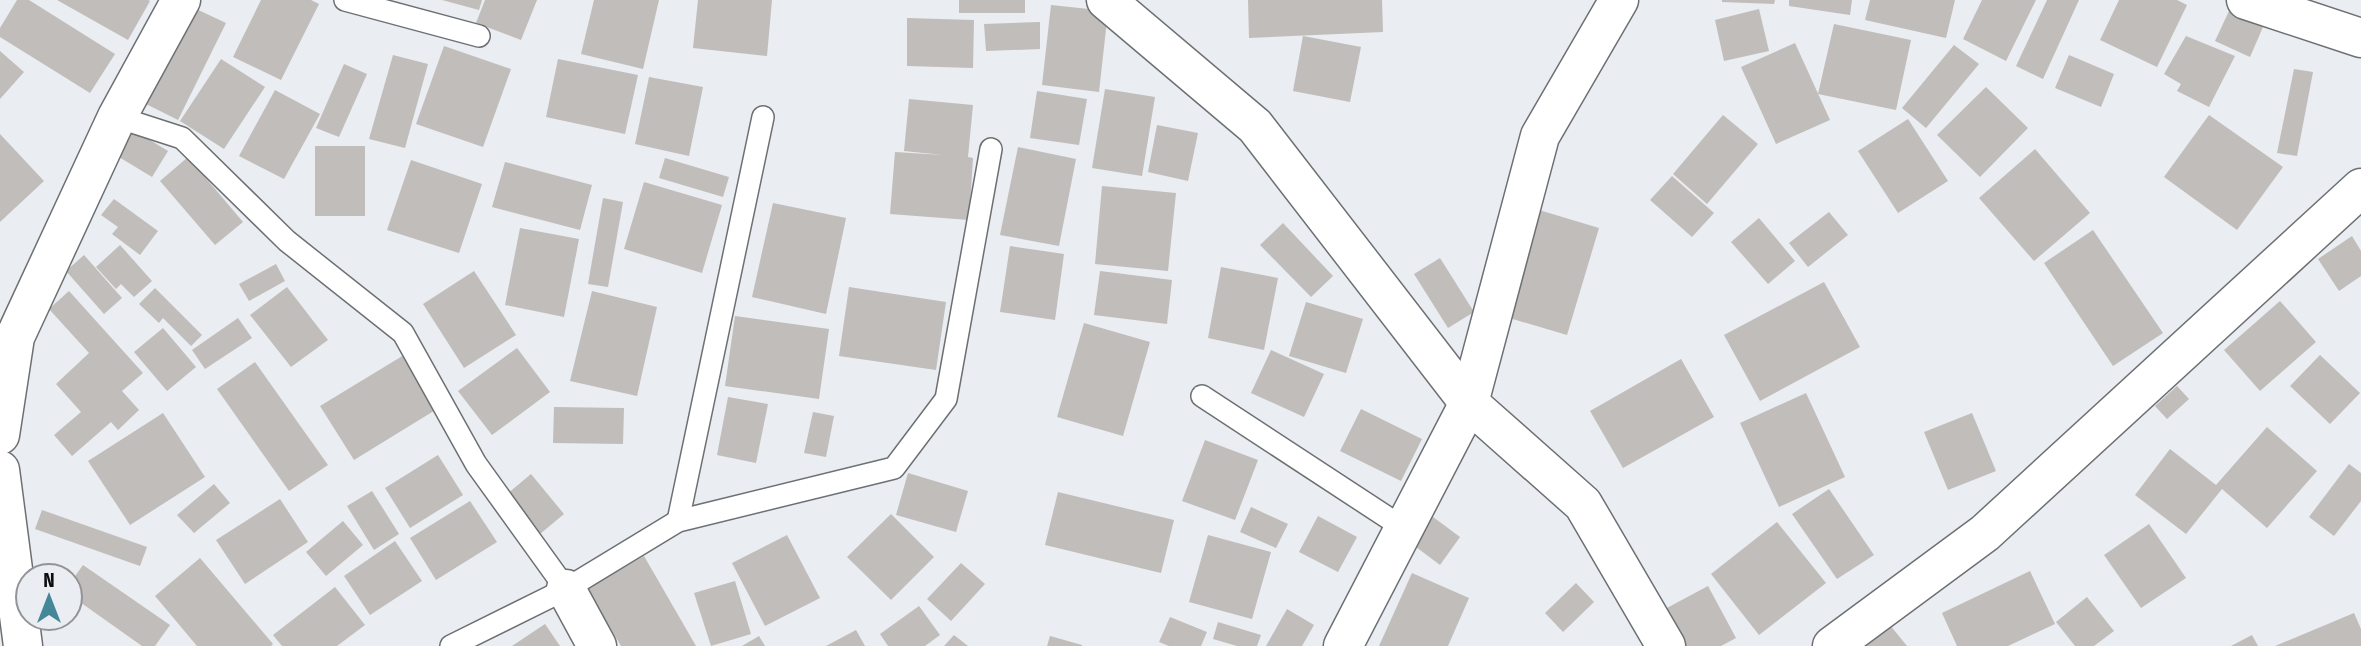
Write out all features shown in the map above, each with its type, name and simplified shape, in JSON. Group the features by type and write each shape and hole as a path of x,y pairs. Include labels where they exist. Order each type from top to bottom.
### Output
{"street":[{"path":"0,435 15,337 117,117 181,0"},
{"path":"1106,0 1255,127 1469,403 1583,504 1666,646"},
{"path":"1343,646 1469,403 1540,136 1619,0"},
{"path":"2246,0 2361,38"},
{"path":"1832,646 1985,534 2361,188"},
{"path":"0,470 23,646"},
{"path":"566,589 597,646"}],"lane":[{"path":"345,0 479,36"},
{"path":"117,117 182,138 287,241 403,333 475,464 566,589"},
{"path":"678,521 763,117"},
{"path":"451,646 566,589 678,521 894,468 946,399 991,149"},
{"path":"1202,396 1405,528"}],"building":[{"path":"17,0 29,0 115,54 90,93 0,37 0,28"},
{"path":"57,0 148,0 150,1 128,40"},
{"path":"261,0 311,0 319,4 281,80 233,57"},
{"path":"442,0 482,0 479,10"},
{"path":"485,0 537,0 521,40 476,23"},
{"path":"594,0 659,0 643,69 581,54"},
{"path":"698,0 772,0 767,56 693,48"},
{"path":"959,0 1025,0 1025,13 959,13"},
{"path":"1248,0 1382,0 1383,32 1249,38"},
{"path":"1722,0 1775,0 1774,4"},
{"path":"1789,0 1852,0 1850,15 1789,6"},
{"path":"1870,0 1955,0 1946,38 1865,20"},
{"path":"1982,0 2036,0 2006,61 1963,39"},
{"path":"2047,0 2079,0 2043,79 2016,66"},
{"path":"2119,0 2177,0 2187,5 2157,67 2100,40"},
{"path":"1051,5 1108,11 1099,92 1042,85"},
{"path":"192,7 226,23 178,120 144,103"},
{"path":"1759,9 1769,51 1724,61 1715,20"},
{"path":"2229,11 2263,27 2250,57 2215,41"},
{"path":"907,18 974,20 973,68 907,66"},
{"path":"1040,22 1040,49 986,51 984,24"},
{"path":"1834,24 1911,40 1896,110 1818,94"},
{"path":"1303,36 1361,47 1350,102 1293,91"},
{"path":"2186,36 2235,56 2209,107 2177,91 2181,84 2164,74"},
{"path":"1795,43 1830,120 1776,144 1741,67"},
{"path":"1954,45 1979,64 1926,128 1902,108"},
{"path":"444,46 511,69 483,147 416,124"},
{"path":"0,51 24,72 0,99"},
{"path":"393,55 428,64 405,148 369,139"},
{"path":"2069,55 2114,74 2101,107 2055,88"},
{"path":"221,59 265,87 224,149 180,121"},
{"path":"558,59 638,75 625,134 546,117"},
{"path":"344,64 367,74 339,137 316,128"},
{"path":"2294,69 2313,72 2297,156 2277,153"},
{"path":"649,77 703,87 689,156 635,144"},
{"path":"1986,87 2028,128 1980,177 1937,135"},
{"path":"1105,89 1155,97 1142,176 1092,168"},
{"path":"275,90 320,114 284,179 239,156"},
{"path":"1037,91 1087,99 1079,145 1030,138"},
{"path":"909,99 973,105 968,157 973,158 969,220 890,214 895,152 943,155 904,151"},
{"path":"1723,115 1758,144 1707,204 1673,174"},
{"path":"2209,115 2283,167 2237,230 2164,177"},
{"path":"1908,119 1948,181 1898,213 1858,151"},
{"path":"1157,125 1198,133 1188,181 1148,172"},
{"path":"130,128 168,151 152,177 114,154"},
{"path":"0,134 44,181 0,222"},
{"path":"315,146 365,146 365,216 315,216"},
{"path":"1018,147 1076,159 1059,246 1000,235"},
{"path":"2035,149 2090,213 2034,261 1979,198"},
{"path":"188,157 243,222 215,245 160,181"},
{"path":"665,158 729,177 723,197 659,178"},
{"path":"411,160 482,184 459,253 387,230"},
{"path":"505,162 592,185 580,230 492,207"},
{"path":"1672,176 1714,213 1692,237 1650,200"},
{"path":"644,182 722,205 702,273 624,249"},
{"path":"1102,186 1176,193 1168,271 1095,264"},
{"path":"603,198 623,202 608,287 588,284"},
{"path":"114,199 158,231 140,255 112,234 118,227 101,215"},
{"path":"773,203 846,218 826,314 752,297"},
{"path":"1539,210 1599,228 1567,335 1506,317"},
{"path":"1829,212 1848,235 1808,267 1789,243"},
{"path":"1759,218 1795,261 1768,284 1731,242"},
{"path":"1283,223 1333,276 1311,297 1260,245"},
{"path":"520,228 579,239 564,317 505,305"},
{"path":"2093,230 2163,333 2113,366 2044,263"},
{"path":"2352,236 2361,251 2361,276 2339,291 2318,259"},
{"path":"120,245 152,281 134,297 121,284 116,289 96,267"},
{"path":"1010,246 1064,254 1055,320 1000,312"},
{"path":"84,255 122,298 104,314 66,271"},
{"path":"1440,258 1474,312 1448,328 1414,274"},
{"path":"276,264 285,281 249,301 239,284"},
{"path":"1221,267 1278,278 1264,350 1208,338"},
{"path":"474,271 516,335 464,368 423,304"},
{"path":"1100,271 1172,280 1167,324 1094,315"},
{"path":"1824,282 1860,347 1760,401 1724,335"},
{"path":"287,287 328,340 291,367 250,315"},
{"path":"849,287 946,302 936,370 839,356"},
{"path":"155,288 202,335 191,346 163,318 159,323 139,304"},
{"path":"69,291 143,373 122,391 139,410 118,430 111,422 72,456 54,435 81,412 56,384 89,353 49,309"},
{"path":"592,291 657,307 637,396 570,381"},
{"path":"2280,301 2316,342 2260,391 2224,350"},
{"path":"1306,302 1363,319 1346,373 1289,356"},
{"path":"735,316 829,329 819,399 725,386"},
{"path":"238,318 252,338 205,369 192,350"},
{"path":"1084,323 1150,342 1123,436 1057,417"},
{"path":"163,328 196,367 167,391 134,352"},
{"path":"517,348 550,392 492,435 458,391"},
{"path":"1271,350 1324,374 1304,417 1251,393"},
{"path":"404,355 437,409 354,460 320,406"},
{"path":"2320,355 2360,393 2330,424 2290,386"},
{"path":"1681,359 1714,417 1623,468 1590,411"},
{"path":"255,362 328,465 289,491 217,389"},
{"path":"2177,386 2189,399 2167,419 2155,406"},
{"path":"1806,393 1845,477 1779,507 1740,423"},
{"path":"728,397 768,404 756,463 717,455"},
{"path":"554,407 624,408 623,444 553,443"},
{"path":"1361,409 1422,439 1401,481 1340,451"},
{"path":"813,412 834,416 826,457 804,453"},
{"path":"163,413 205,477 130,525 88,461"},
{"path":"1972,413 1996,471 1948,490 1924,432"},
{"path":"2267,427 2317,471 2267,528 2222,489 2186,534 2135,495 2170,449 2216,485"},
{"path":"1205,440 1258,460 1235,520 1182,501"},
{"path":"438,455 463,495 410,528 385,488"},
{"path":"2349,464 2361,473 2361,501 2334,536 2309,517"},
{"path":"908,473 968,491 956,532 896,515"},
{"path":"531,474 564,514 540,534 506,495"},
{"path":"214,484 230,503 194,533 177,515"},
{"path":"1829,489 1874,555 1837,579 1792,514"},
{"path":"372,491 399,534 374,550 347,506"},
{"path":"1058,492 1174,520 1161,573 1045,545"},
{"path":"280,499 308,542 245,584 216,540"},
{"path":"470,501 497,542 436,580 410,538"},
{"path":"1251,507 1288,524 1276,548 1240,532"},
{"path":"42,510 147,547 140,566 35,529"},
{"path":"1425,511 1460,537 1440,565 1404,538"},
{"path":"891,514 934,557 891,600 847,557"},
{"path":"1318,516 1357,537 1338,572 1299,552"},
{"path":"343,521 363,545 326,576 306,552"},
{"path":"1777,522 1826,583 1759,635 1711,574"},
{"path":"2149,524 2186,578 2141,608 2104,555"},
{"path":"787,535 820,598 765,626 732,563"},
{"path":"1208,535 1271,552 1252,619 1189,602"},
{"path":"395,541 422,581 370,615 344,576"},
{"path":"644,556 696,646 621,646 587,589"},
{"path":"200,558 273,644 271,646 197,646 155,596"},
{"path":"961,563 985,584 951,621 927,599"},
{"path":"84,566 170,625 155,646 142,646 84,605"},
{"path":"2030,571 2055,624 2008,646 1957,646 1942,613"},
{"path":"1412,573 1469,598 1448,646 1379,646"},
{"path":"735,581 751,634 711,646 694,593"},
{"path":"1576,583 1594,602 1563,632 1545,613"},
{"path":"1708,586 1736,638 1721,646 1685,646 1665,609"},
{"path":"335,587 365,625 337,646 282,646 273,635"},
{"path":"2087,597 2114,631 2094,646 2075,646 2056,622"},
{"path":"919,606 940,635 925,646 888,646 880,634"},
{"path":"1287,609 1314,625 1302,646 1266,646"},
{"path":"2354,613 2361,629 2361,646 2275,646"},
{"path":"1170,617 1207,632 1201,646 1169,646 1159,642"},
{"path":"1885,619 1907,646 1852,646"},
{"path":"1218,622 1261,635 1257,646 1237,646 1213,639"},
{"path":"545,624 560,646 512,646"},
{"path":"856,630 865,646 826,646"},
{"path":"954,635 968,646 944,646"},
{"path":"2252,635 2258,646 2231,646"},
{"path":"759,636 765,646 742,646"},
{"path":"1050,636 1082,645 1082,646 1047,646"}]}
